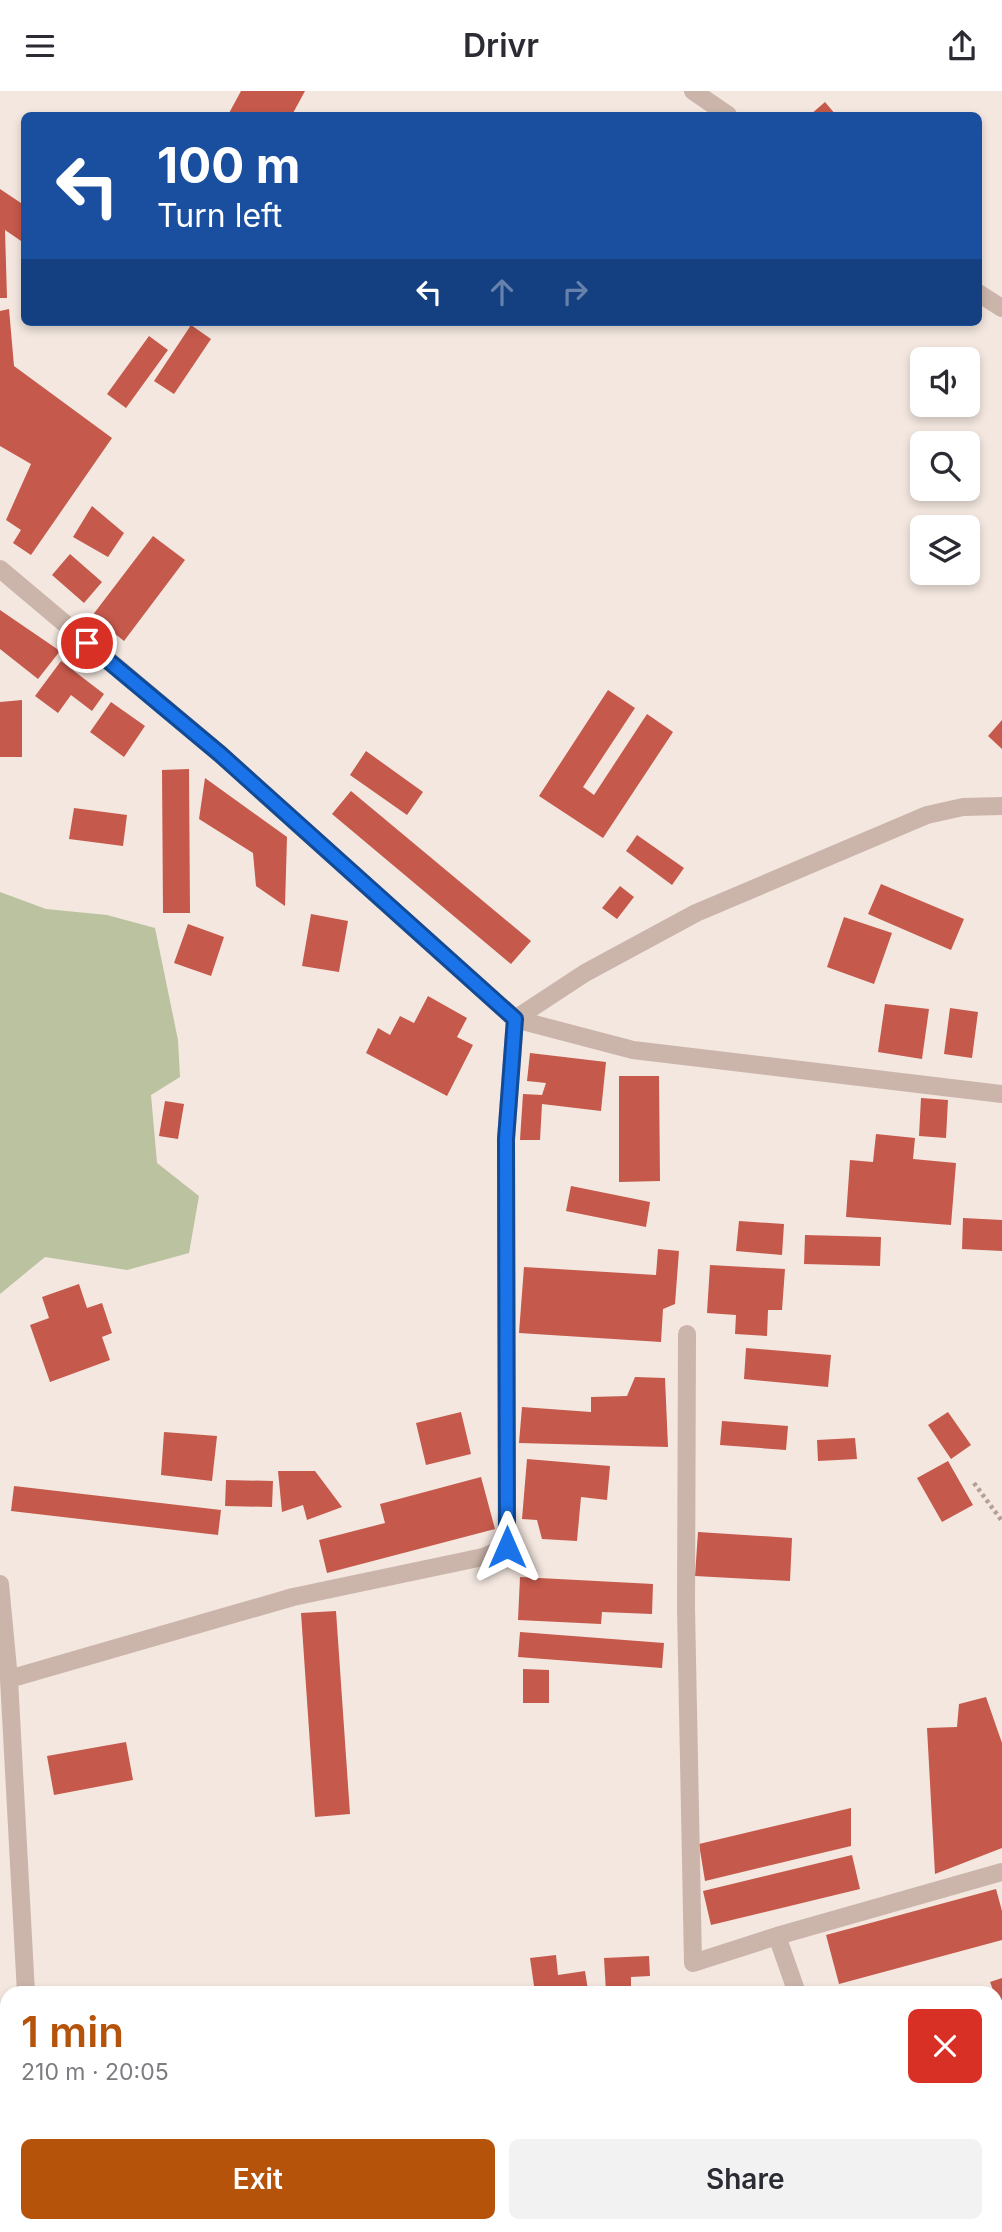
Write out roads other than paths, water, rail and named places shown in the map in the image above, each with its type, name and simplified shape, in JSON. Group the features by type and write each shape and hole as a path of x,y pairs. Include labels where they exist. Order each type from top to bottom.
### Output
{"street":[{"path":"693,91 724,112"},
{"path":"982,296 1002,309"},
{"path":"0,569 220,754 515,1019 633,1051 1002,1094"},
{"path":"515,1019 584,972 696,913 927,815 963,807 1002,806"},
{"path":"9,1679 293,1597 483,1557 507,1547 506,1139 515,1019"},
{"path":"687,1334 685,1608 693,1963 777,1936 1002,1872"},
{"path":"0,1584 9,1679 26,1986"},
{"path":"777,1936 795,1986"}]}
